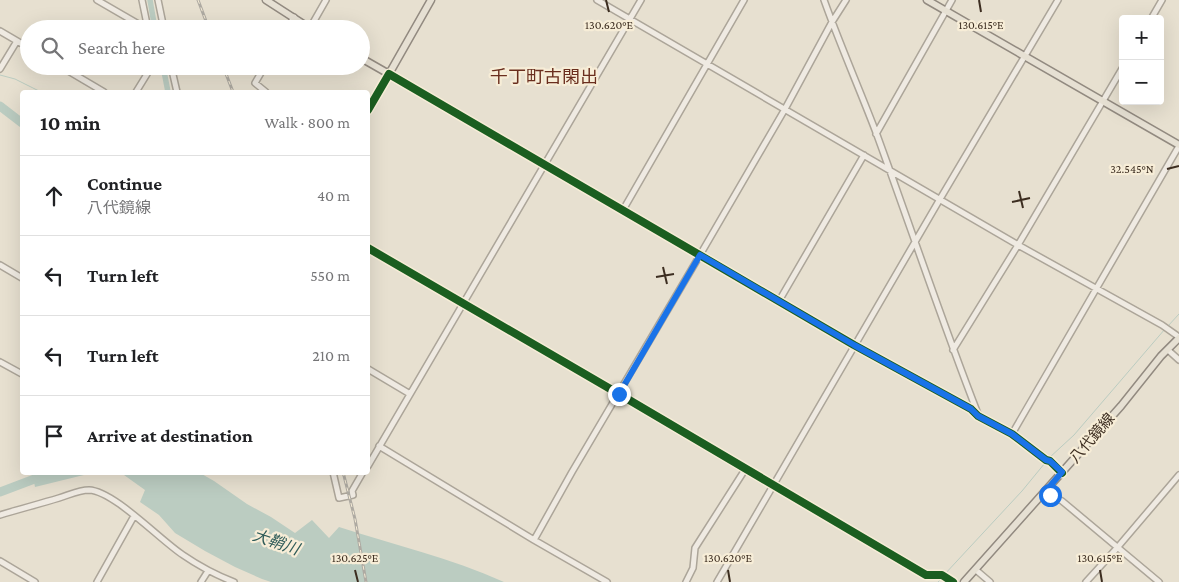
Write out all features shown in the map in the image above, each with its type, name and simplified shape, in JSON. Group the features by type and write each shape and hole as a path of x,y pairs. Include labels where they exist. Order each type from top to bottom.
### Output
{"main road":[{"path":"266,0 297,20"},
{"path":"370,63 389,74 431,0"},
{"path":"927,0 1179,145"},
{"name":"八代鏡線","path":"964,582 1121,406 1161,356 1179,338"}],"street":[{"path":"97,0 131,20"},
{"path":"142,0 145,20"},
{"path":"158,0 162,20"},
{"path":"315,20 326,0"},
{"path":"597,0 889,170 1162,325 1179,338"},
{"path":"370,462 641,0"},
{"path":"623,210 744,0"},
{"path":"824,0 916,242 978,416"},
{"path":"534,540 785,109 846,0"},
{"path":"876,134 952,0"},
{"path":"717,582 854,345 1058,0"},
{"path":"1153,15 1162,0"},
{"path":"0,31 20,43"},
{"path":"0,69 17,41"},
{"path":"370,107 389,74 854,345 971,409 978,416 1012,434 1062,472"},
{"path":"953,350 1119,74"},
{"path":"75,75 101,90"},
{"path":"137,90 146,75"},
{"path":"173,75 177,90"},
{"path":"260,75 255,83 264,90"},
{"path":"1012,434 1179,145"},
{"path":"779,301 864,155"},
{"path":"370,249 926,575 944,576 952,582"},
{"path":"0,265 20,277"},
{"path":"1168,350 1179,360"},
{"path":"0,362 20,373"},
{"path":"370,370 410,394"},
{"path":"379,446 607,582"},
{"path":"686,582 693,568 695,548 746,468"},
{"path":"334,475 339,498 353,495 352,491 362,475"},
{"path":"1086,582 1179,475"},
{"path":"0,515 82,491 98,492 108,496 182,555 234,582"},
{"path":"1045,492 1062,501 1159,582"},
{"path":"97,582 134,516"},
{"path":"0,561 35,582"},
{"path":"202,582 208,570"},
{"path":"976,570 990,582"}],"water":[{"path":"33,475 84,475 35,487"},
{"path":"124,475 204,475 295,533 312,520 329,538 339,527 443,559 504,582 271,582 235,567 175,533 159,515 140,502 145,490"}],"waterway":[{"path":"150,0 153,20"},
{"path":"0,75 15,79 37,90"},
{"path":"165,75 168,90"},
{"path":"0,106 20,121"},
{"path":"1168,326 1179,314"},
{"path":"1049,458 1074,435 1165,329"},
{"path":"944,575 1022,491 1045,463"},
{"name":"大鞘川","path":"0,492 45,475"},
{"path":"938,582 942,578"}],"railway":[{"path":"198,0 206,20"},
{"path":"226,75 232,90"},
{"path":"344,475 355,519 366,582"}],"cycle path":[{"path":"370,107 389,74 854,345 971,409 978,416 1012,434 1046,460 1050,461 1062,473"},
{"path":"370,249 926,575 942,575 953,582"}],"district":[{"name":"千丁町古閑出","path":"544,77"}],"route":[{"path":"619,394 700,255 1012,434 1062,472 1045,492 1050,495"}]}
